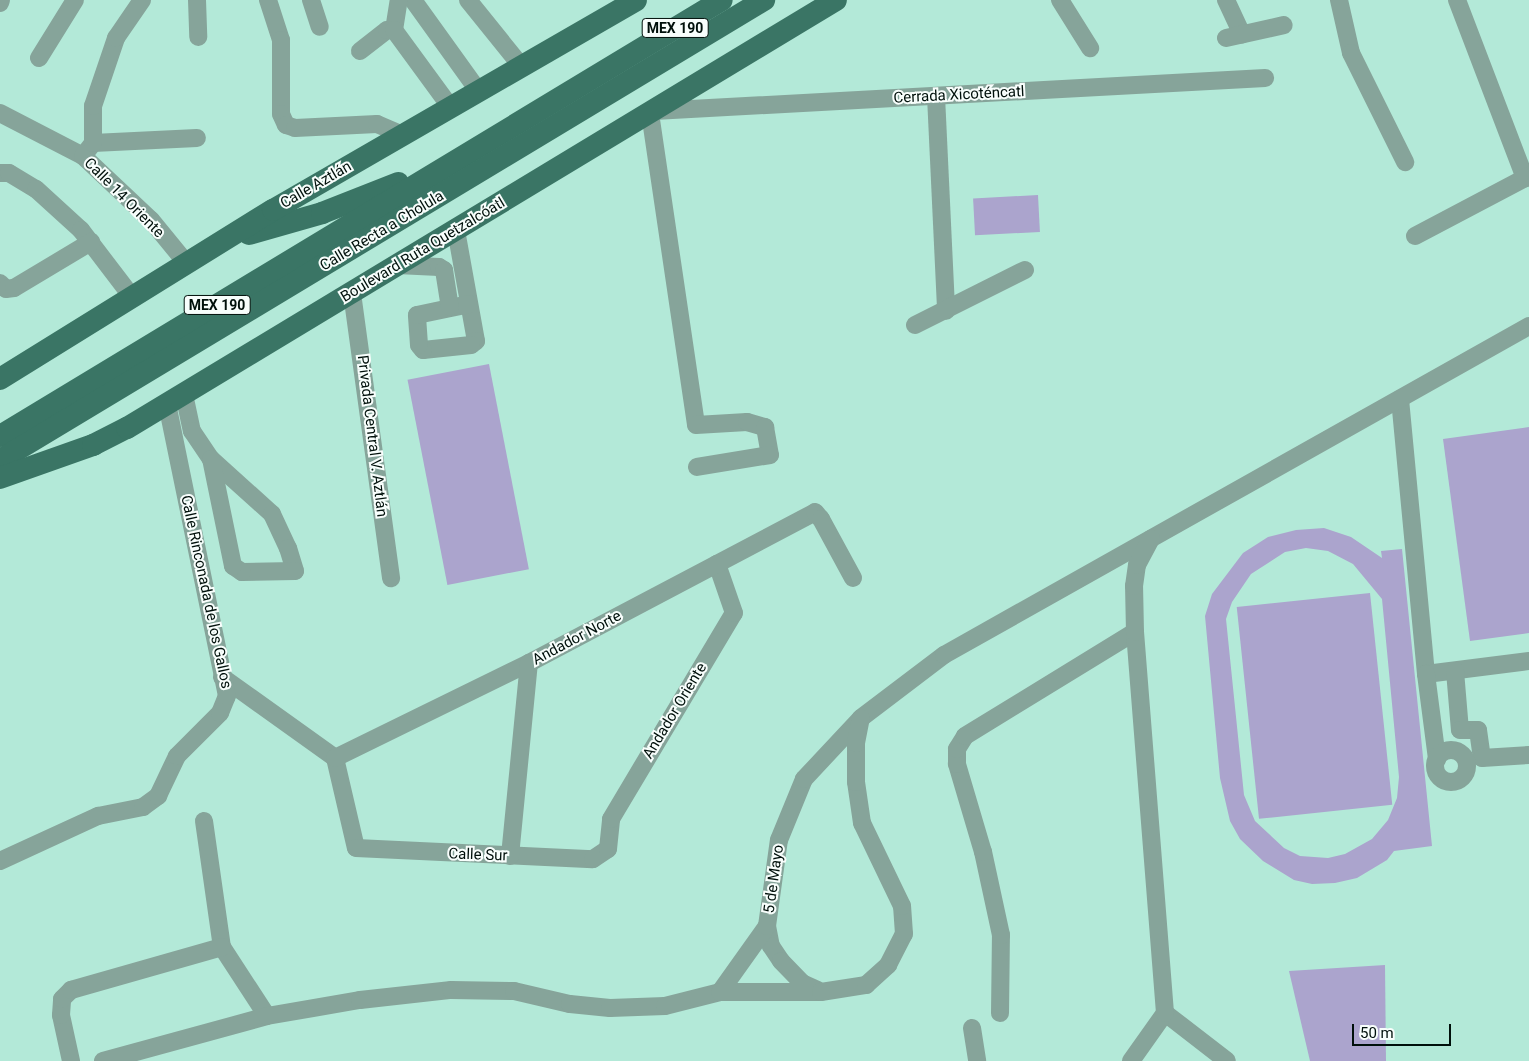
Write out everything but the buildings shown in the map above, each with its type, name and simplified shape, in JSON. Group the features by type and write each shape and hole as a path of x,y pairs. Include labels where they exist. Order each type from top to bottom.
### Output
{"main road":[{"name":"Calle Aztlán","path":"0,379 132,297 403,135 636,0"},
{"name":"MEX 190","path":"4,433 722,0"},
{"name":"Calle Recta a Cholula","path":"1,471 83,424 142,376 764,0"},
{"name":"Boulevard Ruta Quetzalcóatl","path":"1,471 92,445 176,399 836,0"},
{"path":"231,238 322,213 404,180 426,179"}],"street":[{"path":"39,58 75,0"},
{"path":"142,0 116,38 93,106 88,150 197,138"},
{"path":"197,0 198,37"},
{"path":"268,0 281,40 281,114 286,125 295,128 377,124 403,135"},
{"path":"312,0 320,27"},
{"path":"400,0 394,30 450,108"},
{"path":"412,0 479,92"},
{"path":"468,0 521,66"},
{"path":"1060,0 1090,48"},
{"path":"1226,0 1234,36 1284,25"},
{"path":"1340,0 1351,54 1405,162"},
{"path":"1415,236 1527,177 1457,0"},
{"path":"360,51 387,30 394,30"},
{"name":"Cerrada Xicoténcatl","path":"652,112 1265,78"},
{"path":"936,96 946,311"},
{"path":"652,112 696,425 747,422 765,427 770,455 697,467"},
{"name":"Calle 14 Oriente","path":"0,113 88,150 151,220 187,264"},
{"path":"0,173 9,173 36,189 91,242 132,297"},
{"path":"456,230 469,304 475,344 422,350 419,346 417,315 469,304"},
{"path":"0,283 6,289 14,288 91,242"},
{"path":"397,265 439,267 444,270 450,307"},
{"path":"915,325 1025,270"},
{"name":"Privada Central V. Aztlán","path":"352,293 391,578"},
{"name":"5 de Mayo","path":"720,992 768,926 779,840 804,779 861,718 944,655 1099,565 1151,539 1529,326"},
{"path":"1400,398 1426,674 1437,759"},
{"path":"176,399 192,431 212,459 272,514 288,548 295,571 242,572 233,566 212,459"},
{"name":"Calle Rinconada de los Gallos","path":"0,861 98,816 143,807 158,796 177,756 220,713 227,696 222,677 176,399"},
{"name":"Andador Norte","path":"335,758 529,663 815,512 822,518 853,578"},
{"path":"1131,1061 1165,1013 1135,632 1134,586 1137,565 1151,539"},
{"name":"Andador Oriente","path":"601,857 608,850 611,819 734,613 718,564"},
{"path":"1000,1013 1001,935 983,852 957,764 957,748 965,736 1135,632"},
{"path":"1426,674 1529,661"},
{"path":"510,856 529,663"},
{"path":"1455,671 1460,730 1478,730 1482,758 1529,755"},
{"path":"222,677 335,758"},
{"path":"103,1061 267,1016 360,1000 451,990 514,990 570,1004 610,1008 665,1006 720,992 821,992 866,985 888,966 904,934 902,906 862,823 856,782 856,743 861,718"},
{"name":"Calle Sur","path":"335,758 356,848 510,856 601,857"},
{"path":"204,821 222,947 267,1016"},
{"path":"768,926 771,946 781,961 802,983 821,992"},
{"path":"70,1061 61,1015 62,1000 71,990 222,947"},
{"path":"1165,1013 1227,1061"},
{"path":"972,1028 977,1061"}],"shaded area":[{"path":"1038,195 1040,232 975,235 973,198"},
{"path":"489,364 529,569 447,585 408,380"},
{"path":"1529,427 1529,633 1470,641 1443,439"},
{"path":"1324,528 1351,537 1382,558 1381,551 1402,549 1432,846 1394,851 1387,860 1357,878 1335,883 1312,884 1294,880 1263,861 1240,839 1230,821 1220,778 1205,616 1212,594 1243,553 1268,537 1296,530","holes":["1306,548 1328,551 1353,564 1382,599 1399,777 1397,798 1388,820 1372,839 1345,854 1328,858 1300,856 1284,848 1255,821 1244,795 1226,619 1232,602 1251,574 1285,552"]},
{"path":"1370,593 1392,805 1259,819 1237,607"},
{"path":"1385,965 1386,1061 1310,1061 1289,971"}]}
